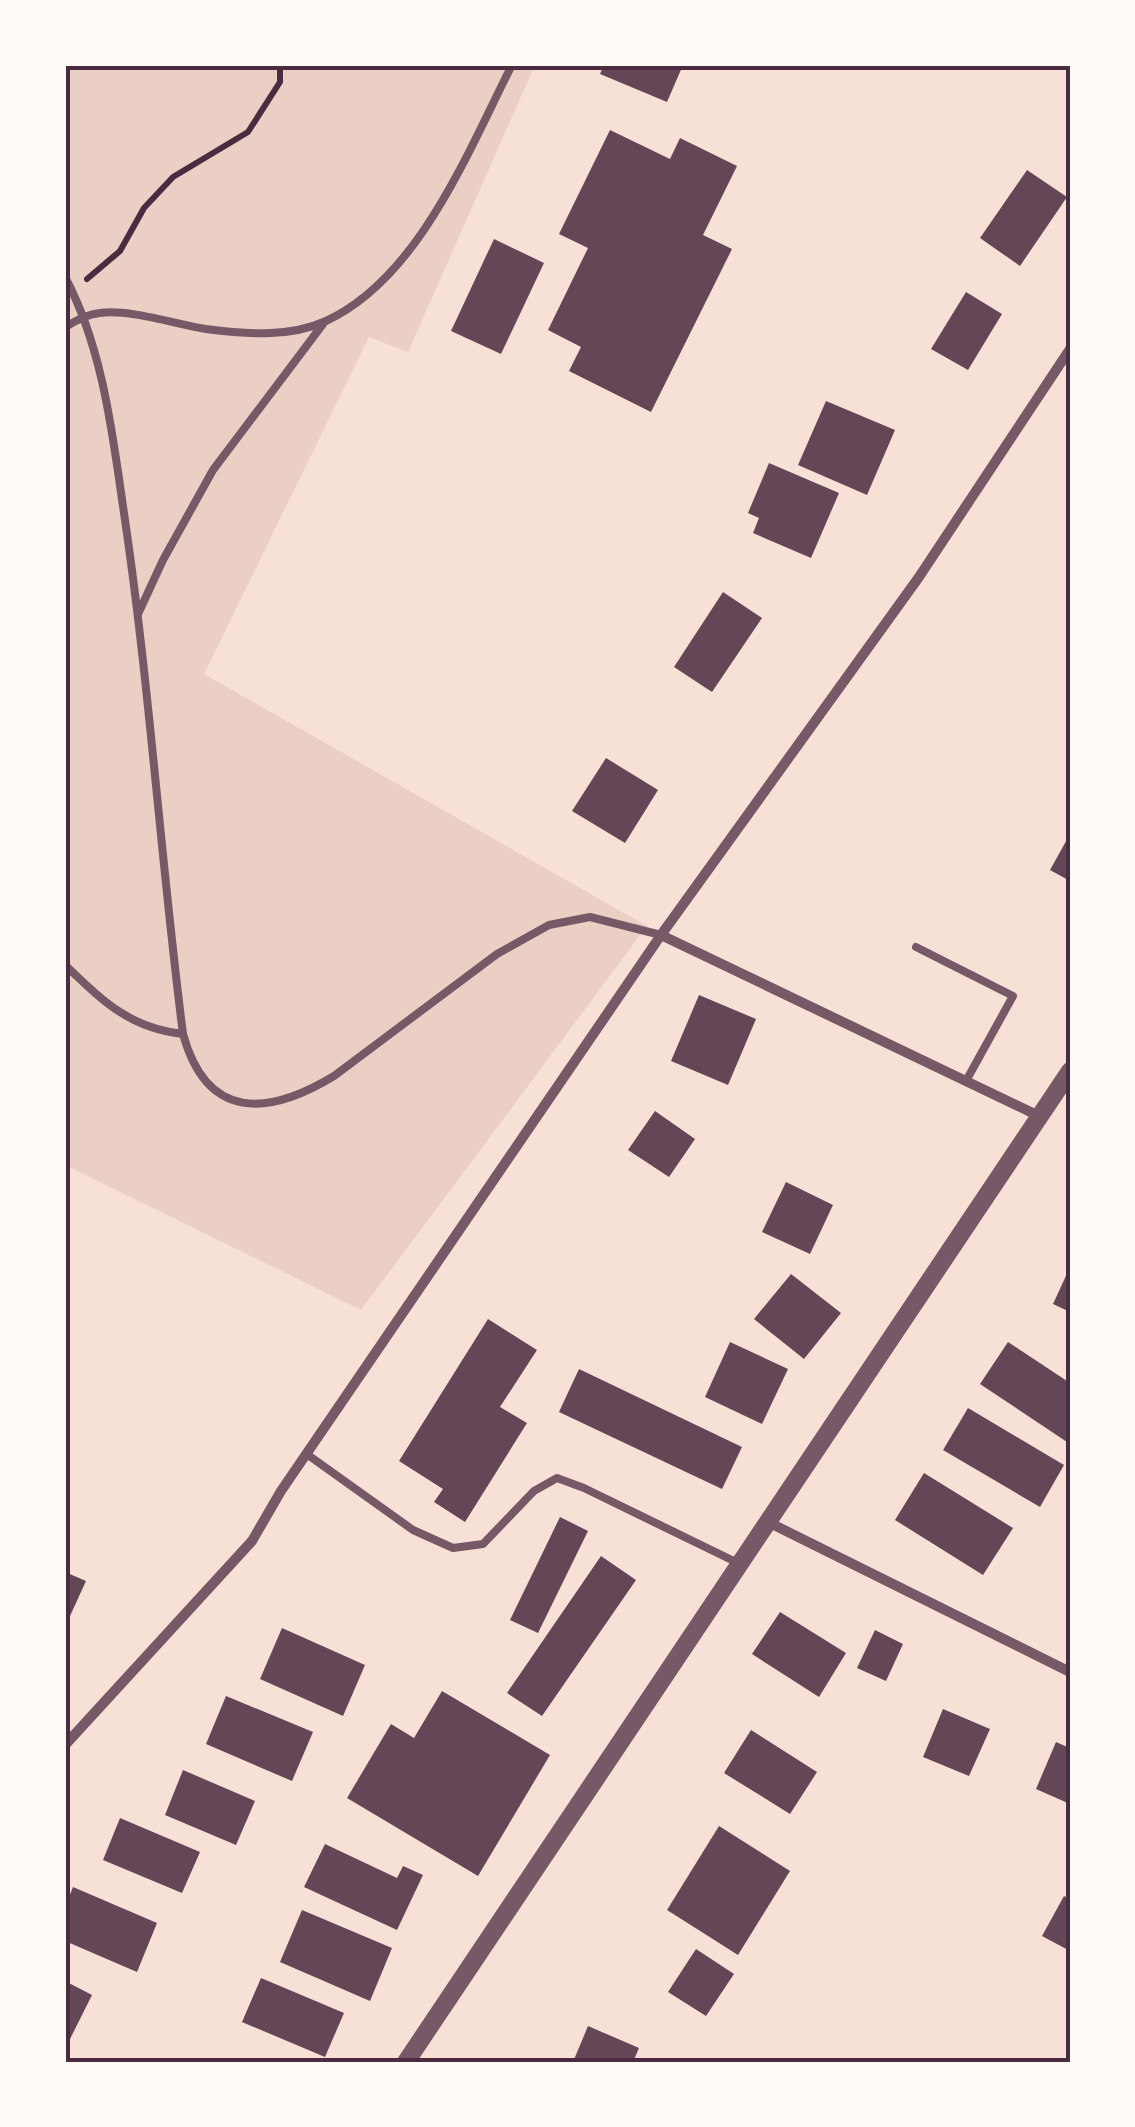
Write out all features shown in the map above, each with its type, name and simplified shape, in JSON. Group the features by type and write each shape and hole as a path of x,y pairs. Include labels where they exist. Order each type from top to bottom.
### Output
{"street":[{"path":"65,1745 252,1541 282,1491 661,935 920,576 1070,348"},
{"path":"661,935 1039,1116"},
{"path":"406,2062 1070,1071"},
{"path":"768,1522 1070,1672"}],"lane":[{"path":"65,327 102,312 208,329 273,334 302,329 349,308 395,268 415,243 447,192 512,65"},
{"path":"65,277 84,317 110,428 138,614 183,1034 204,1081 219,1093 251,1104 272,1103 312,1090 496,954 549,925 590,917 661,935"},
{"path":"138,614 213,470 325,321"},
{"path":"916,946 1013,996 966,1081"},
{"path":"65,965 132,1021 162,1032 183,1034"},
{"path":"308,1454 412,1530 453,1548 482,1544 534,1492 557,1478 740,1564"}],"path":[{"path":"85,281 120,250 144,208 173,177 248,132 280,82 280,65"}],"shaded area":[{"path":"65,65 535,65 408,352 369,337 204,674 647,926 361,1310 65,1165"}],"building":[{"path":"604,65 683,65 667,102 600,74"},
{"path":"610,130 670,159 680,138 737,166 703,235 732,249 651,412 569,371 581,347 548,330 588,248 559,234"},
{"path":"1027,170 1067,197 1020,266 980,238"},
{"path":"494,239 544,263 501,354 451,331"},
{"path":"966,292 1002,314 968,370 931,349"},
{"path":"826,401 895,430 867,495 798,465"},
{"path":"769,463 839,493 811,558 753,533 759,518 748,513"},
{"path":"723,592 762,618 712,692 674,667"},
{"path":"606,758 658,790 625,843 572,811"},
{"path":"1070,834 1070,881 1050,870"},
{"path":"699,995 756,1019 728,1085 671,1061"},
{"path":"655,1111 695,1139 669,1177 628,1150"},
{"path":"786,1182 833,1205 810,1254 762,1232"},
{"path":"1070,1267 1070,1312 1053,1304"},
{"path":"791,1274 841,1313 804,1359 754,1319"},
{"path":"488,1319 537,1350 500,1407 527,1423 465,1522 434,1502 443,1489 399,1461"},
{"path":"730,1342 788,1369 762,1424 705,1397"},
{"path":"1008,1342 1070,1383 1070,1444 980,1384"},
{"path":"579,1369 742,1447 722,1489 559,1412"},
{"path":"968,1408 1064,1465 1040,1507 943,1450"},
{"path":"924,1473 1013,1528 983,1575 895,1520"},
{"path":"560,1517 588,1531 538,1633 510,1620"},
{"path":"601,1556 636,1580 542,1716 507,1693"},
{"path":"65,1572 86,1581 65,1627"},
{"path":"780,1612 846,1653 819,1697 752,1654"},
{"path":"282,1628 365,1665 343,1716 260,1679"},
{"path":"875,1630 903,1644 886,1681 857,1668"},
{"path":"442,1691 550,1755 478,1876 347,1798 391,1724 414,1738"},
{"path":"226,1696 313,1732 292,1781 206,1744"},
{"path":"943,1709 990,1729 969,1776 923,1757"},
{"path":"751,1730 817,1772 790,1814 724,1773"},
{"path":"1056,1742 1070,1748 1070,1804 1036,1789"},
{"path":"183,1770 255,1801 236,1845 165,1815"},
{"path":"120,1818 200,1852 182,1893 103,1860"},
{"path":"719,1826 790,1871 738,1955 667,1910"},
{"path":"325,1844 397,1878 403,1866 423,1875 397,1930 304,1887"},
{"path":"73,1887 157,1923 137,1972 65,1941 65,1907"},
{"path":"1064,1896 1070,1899 1070,1951 1042,1936"},
{"path":"302,1910 392,1948 370,2001 280,1962"},
{"path":"696,1949 734,1974 706,2016 668,1992"},
{"path":"261,1978 344,2013 325,2057 242,2022"},
{"path":"65,1981 92,1995 65,2049"},
{"path":"588,2026 639,2048 633,2062 573,2062"}]}
